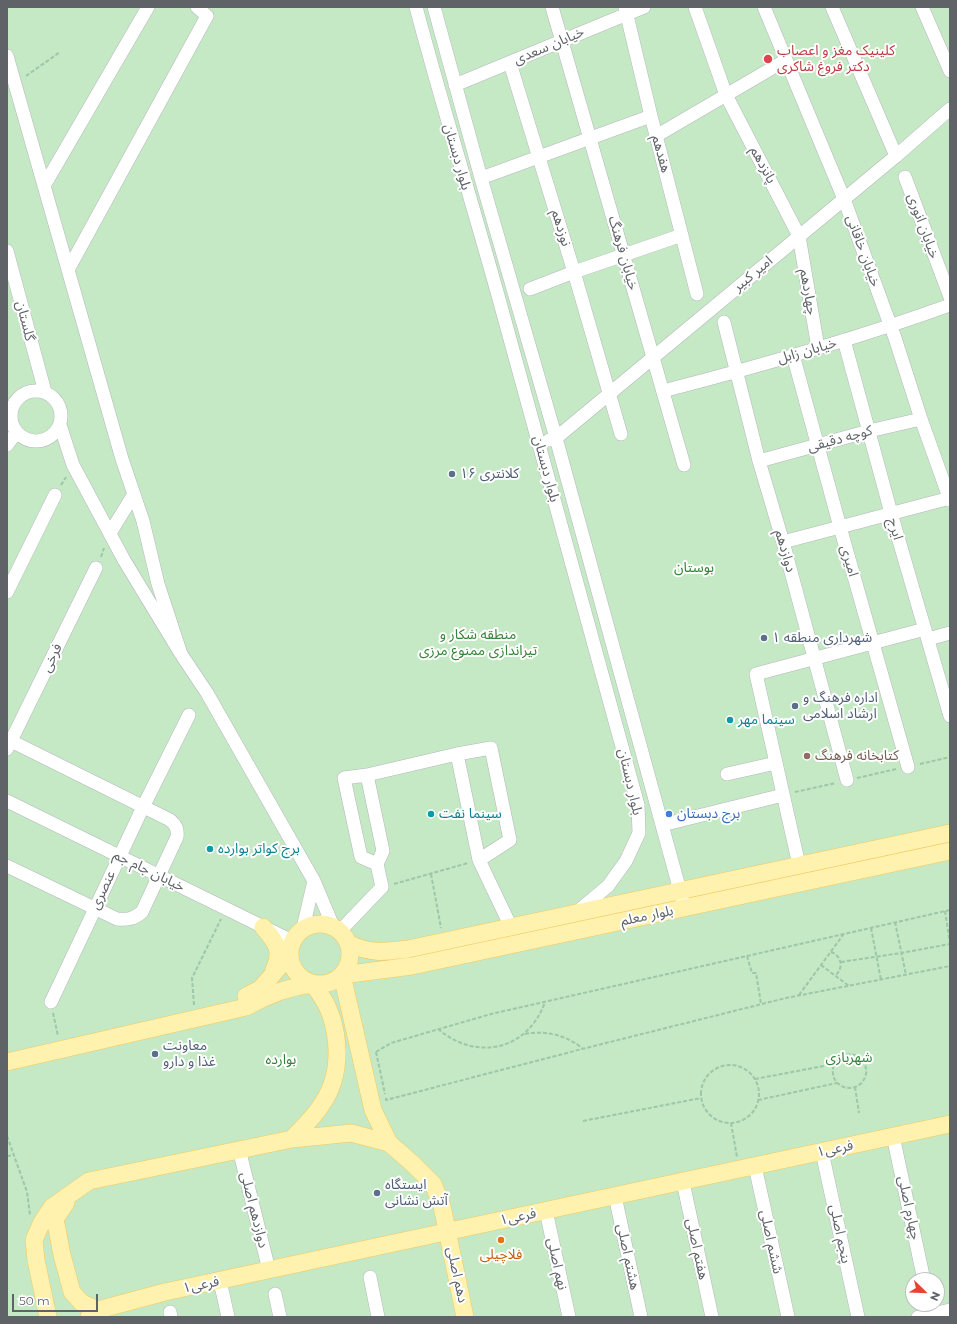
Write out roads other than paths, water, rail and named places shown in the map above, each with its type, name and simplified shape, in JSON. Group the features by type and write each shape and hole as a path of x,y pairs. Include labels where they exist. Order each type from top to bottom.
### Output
{"main road":[{"name":"بلوار معلم","path":"341,934 364,950 379,952 408,949 950,833"},
{"name":"بلوار معلم","path":"342,975 412,966 950,851"},
{"path":"7,1051 244,998 260,989 268,980 303,928 312,924 323,923 341,934 350,955 348,965 342,975 334,981 296,986 282,990 246,1007 232,1011 7,1062"},
{"path":"263,927 275,941 278,950 278,961 268,980"},
{"path":"290,948 294,970 300,977 312,984 325,1000 332,1020 336,1043 337,1065 332,1085 322,1104 292,1139"},
{"path":"342,975 369,1056 373,1110 389,1143"},
{"name":"فرعی۱","path":"93,1313 165,1292 950,1124"},
{"path":"48,1317 36,1260 34,1240 42,1222 52,1207 89,1180 292,1139 351,1133 389,1143"},
{"name":"دهم اصلی","path":"389,1143 433,1184 442,1206 466,1317"},
{"path":"74,1192 54,1219 72,1292 93,1313"}],"street":[{"path":"44,186 148,7"},
{"path":"68,270 207,16 197,7"},
{"name":"بلوار دبستان","path":"416,7 439,94 499,297 638,805 639,833 626,861 608,886 576,913"},
{"name":"بلوار دبستان","path":"434,7 481,178 556,438 684,908"},
{"name":"خیابان فرهنگ","path":"552,7 684,465"},
{"name":"خیابان سعدی","path":"455,85 562,41 626,10 644,7"},
{"name":"پانزدهم","path":"695,7 726,95 799,236"},
{"name":"خیابان خاقانی","path":"764,7 844,199 950,499"},
{"path":"832,7 896,156"},
{"path":"922,7 950,71"},
{"name":"هفدهم","path":"626,10 651,116 697,294"},
{"path":"7,56 122,459 143,521 158,584 180,654"},
{"path":"656,136 786,60"},
{"name":"نوزدهم","path":"510,63 574,272 621,434"},
{"name":"امیر کبیر","path":"556,438 896,156 950,109"},
{"path":"481,178 651,116"},
{"name":"خیابان انوری","path":"905,177 950,298"},
{"path":"530,289 574,272 682,235"},
{"name":"چهاردهم","path":"799,236 818,348"},
{"name":"گلستان","path":"7,250 44,392"},
{"name":"خیابان زابل","path":"663,391 890,327 950,305"},
{"name":"دوازدهم","path":"724,322 759,461 783,542 847,780"},
{"name":"ایرج","path":"844,340 891,513 950,716"},
{"name":"امیری","path":"793,355 872,643 908,767"},
{"path":"60,425 52,436 40,442 27,441 16,433 10,421 12,408 19,397 31,391 44,392 56,400 61,412 60,425 73,465 124,560 180,654 207,692 314,881 341,934 382,887 377,864 383,851 367,776"},
{"name":"کوچه دقیقی","path":"759,461 869,431 921,419"},
{"path":"7,445 16,433"},
{"path":"539,443 556,438"},
{"path":"110,533 134,494"},
{"path":"7,592 55,495"},
{"path":"783,542 950,499"},
{"name":"فرخی","path":"8,743 96,568"},
{"path":"799,865 756,674 872,643 926,634 950,633"},
{"name":"عنصری","path":"51,1002 142,807 189,715"},
{"path":"7,866 117,919 130,919 142,912 177,837 177,827 170,820 8,743"},
{"path":"377,864 361,857 344,778 367,776 457,754 491,748 510,840 479,860"},
{"path":"457,754 479,860 511,927"},
{"path":"727,774 776,763"},
{"path":"662,825 783,795"},
{"name":"خیابان جام جم","path":"7,801 263,927 290,948"},
{"path":"303,928 314,881"},
{"name":"چهارم اصلی","path":"893,1136 922,1272"},
{"name":"دوازدهم اصلی","path":"239,1149 269,1270"},
{"name":"پنجم اصلی","path":"822,1152 858,1317"},
{"name":"ششم اصلی","path":"747,1168 788,1317"},
{"name":"هفتم اصلی","path":"683,1182 712,1317"},
{"name":"هشتم اصلی","path":"615,1196 641,1317"},
{"name":"نهم اصلی","path":"546,1211 569,1317"},
{"path":"370,1277 378,1317"},
{"path":"220,1281 228,1317"},
{"path":"275,1294 280,1317"},
{"path":"918,1317 931,1312"}],"place":[{"name":"کلینیک مغز و اعصاب دکتر فروغ شاکری","path":"768,59"},
{"name":"کلانتری ۱۶","path":"452,474"},
{"name":"شهرداری منطقه ۱","path":"764,638"},
{"name":"اداره فرهنگ و ارشاد اسلامی","path":"795,706"},
{"name":"سینما مهر","path":"730,720"},
{"name":"کتابخانه فرهنگ","path":"807,756"},
{"name":"سینما نفت","path":"431,814"},
{"name":"برج دبستان","path":"669,814"},
{"name":"برج کواتر بوارده","path":"210,849"},
{"name":"معاونت غذا و دارو","path":"155,1054"},
{"name":"ایستگاه آتش نشانی","path":"377,1193"},
{"name":"فلاچیلی","path":"501,1240"}],"park label":[{"name":"بوستان","path":"694,568"},
{"name":"منطقه شکار و تیراندازی ممنوع مرزی","path":"478,644"},
{"name":"شهربازی","path":"849,1058"},
{"name":"بوارده","path":"281,1060"}]}
